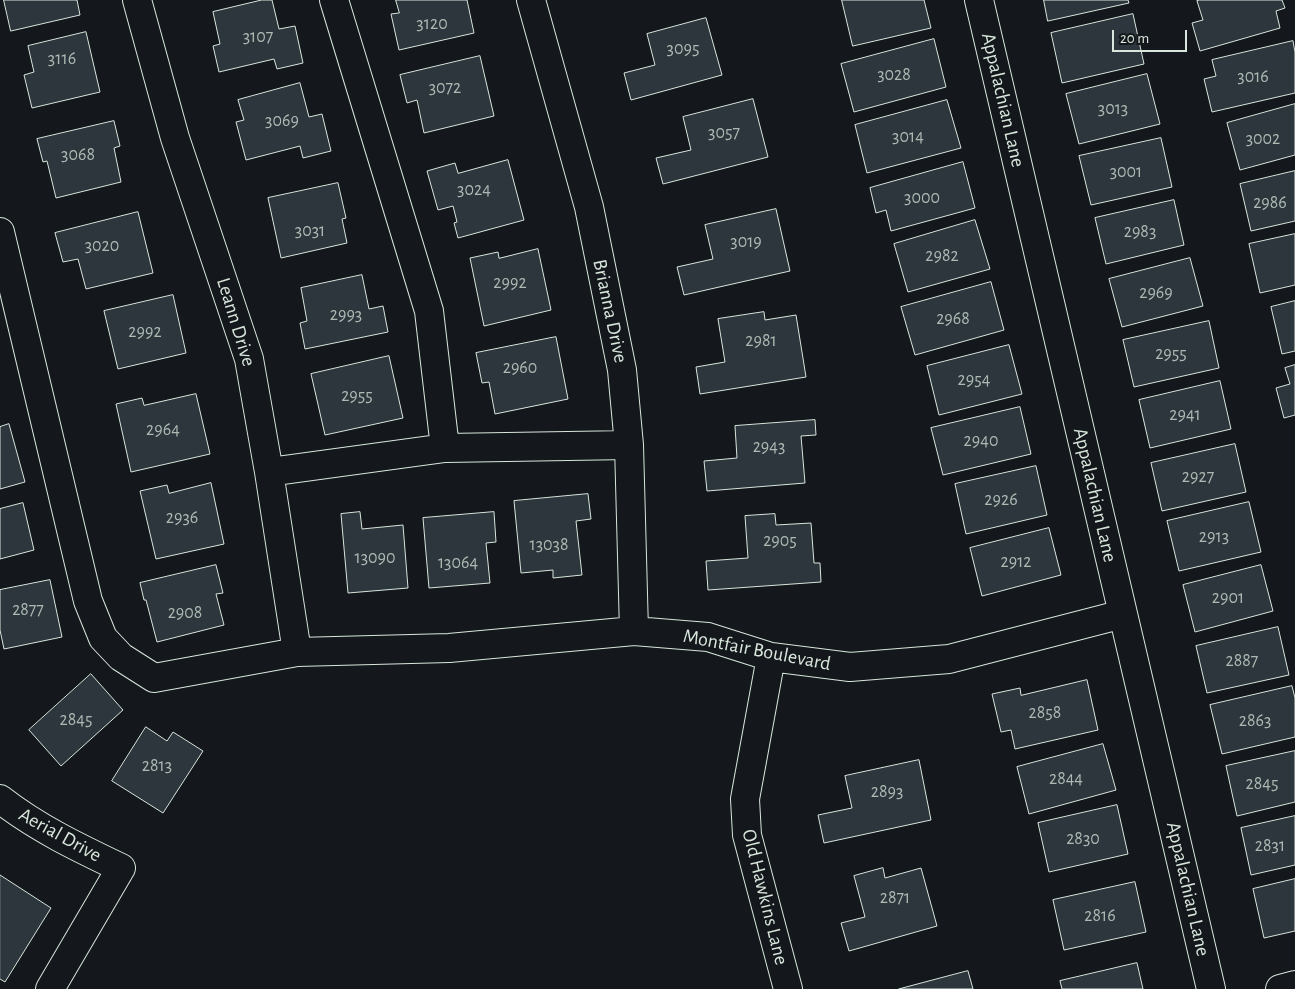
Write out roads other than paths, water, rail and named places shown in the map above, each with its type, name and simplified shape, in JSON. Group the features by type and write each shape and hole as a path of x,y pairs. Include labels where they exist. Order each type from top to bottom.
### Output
{"street":[{"name":"Leann Drive","path":"137,0 175,138 250,359 297,652"},
{"path":"334,0 429,311 445,448"},
{"name":"Brianna Drive","path":"531,0 589,206 622,370 629,445 634,631"},
{"name":"Appalachian Lane","path":"979,0 1211,989"},
{"name":"Montfair Boulevard","path":"0,232 88,602 103,638 121,657 154,678 297,652 448,648 634,631 708,637 772,657 850,667 949,659 1123,614"},
{"path":"269,472 445,448 629,445"},
{"name":"Old Hawkins Lane","path":"772,657 745,799 747,835 788,989"},
{"name":"Aerial Drive","path":"0,799 59,838 121,868 50,989"},
{"path":"1280,989 1295,986"}]}
